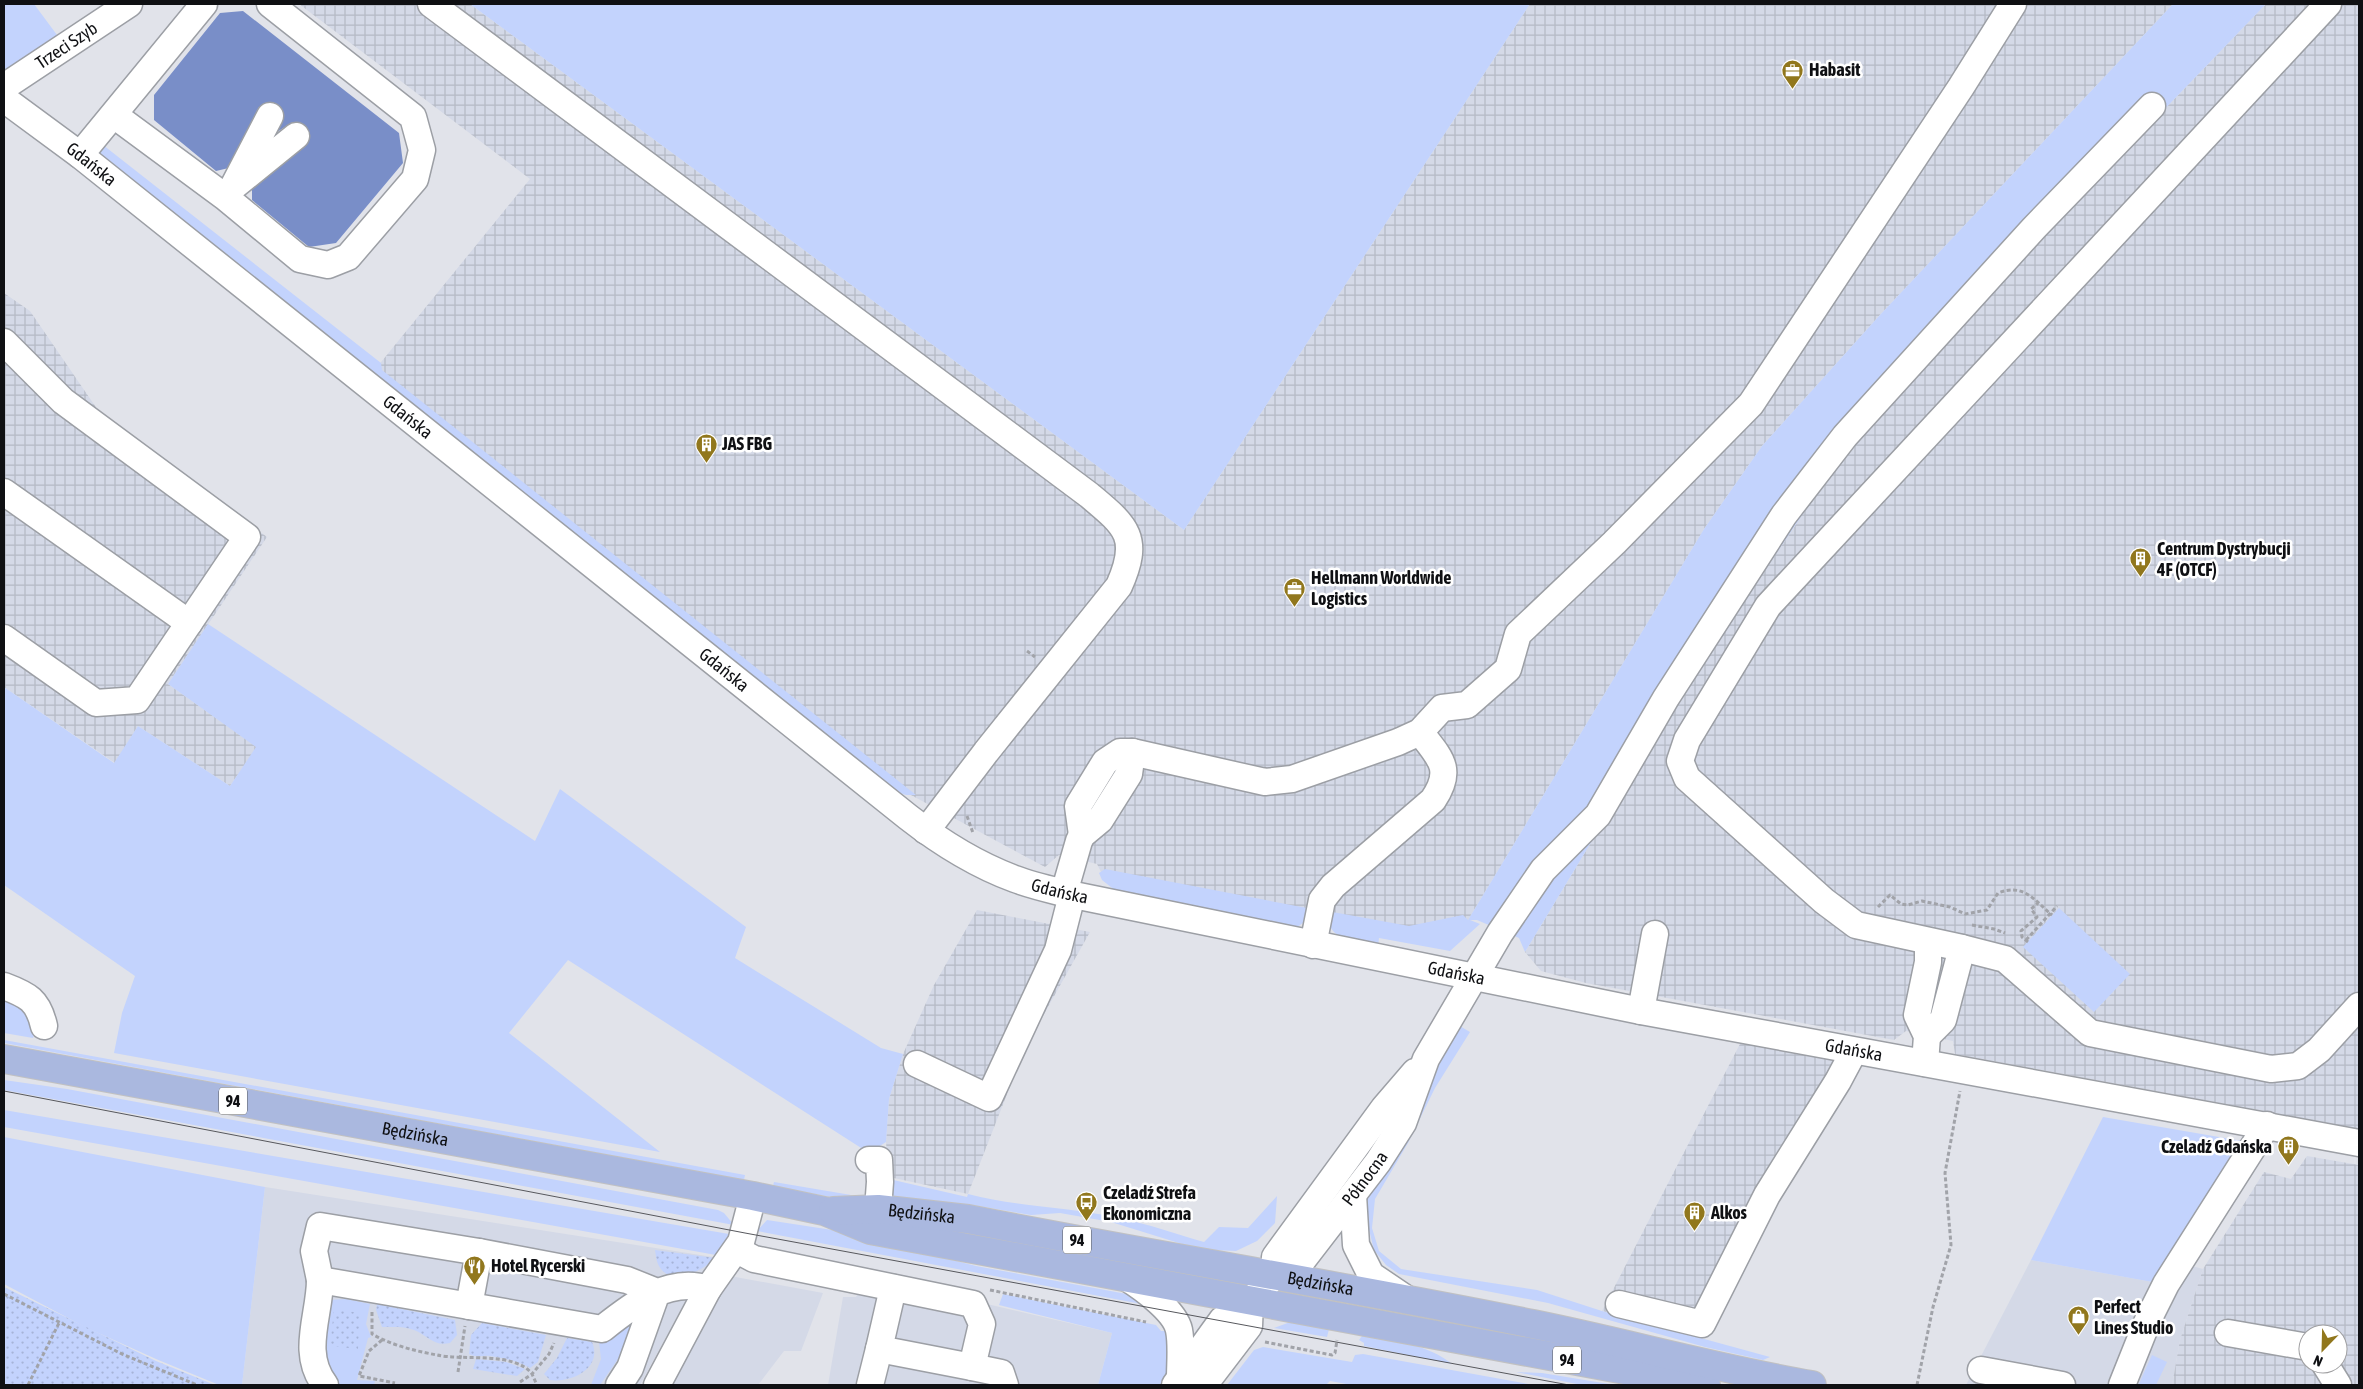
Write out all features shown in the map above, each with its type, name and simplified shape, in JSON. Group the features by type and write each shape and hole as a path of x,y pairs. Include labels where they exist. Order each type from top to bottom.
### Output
{"main road":[{"name":"Będzińska","path":"4,1059 752,1196 824,1211 870,1230 1250,1302 1706,1385"},
{"name":"Będzińska","path":"824,1211 878,1209 968,1219 1532,1324 1663,1352 1749,1374 1812,1385"}],"street":[{"name":"Trzeci Szyb","path":"4,87 128,4"},
{"path":"80,155 204,4"},
{"path":"114,115 229,192 300,259 328,265 348,257 415,179 422,150 413,117 270,4"},
{"path":"431,4 1089,495 1117,519 1129,534 1129,554 1126,570 1119,586 986,752 926,831"},
{"path":"917,1064 989,1098 1058,950 1068,894 1082,835 1100,820 1129,774 1132,752 1265,782 1292,779 1420,732 1442,708 1468,705 1508,669 1518,634 1614,544 1751,404 2014,4"},
{"path":"2328,4 1768,606 1687,740 1680,761 1687,778 1818,906 1856,925 1928,942 1963,936 2005,959 2090,1033 2271,1069 2298,1066 2319,1050 2359,1006"},
{"name":"Gdańska","path":"4,99 80,155 926,831 996,871 1016,879 1068,894 1474,978 1641,1011 2359,1143"},
{"name":"Północna","path":"1274,1276 1275,1257 1384,1108 1426,1059 1500,933 1543,870 1598,815 1666,698 1784,515 1840,443 2034,228 2152,106"},
{"path":"229,192 270,116"},
{"path":"229,192 296,136"},
{"path":"4,342 64,401 247,537 137,700 96,703 4,638"},
{"path":"4,492 189,623"},
{"path":"1313,945 1322,900 1333,886 1433,800 1444,784 1444,769 1437,754 1420,732"},
{"path":"1641,1011 1655,934"},
{"path":"1924,1063 1928,1036 1942,1020 1963,936"},
{"path":"1928,942 1928,962 1917,1016 1928,1036"},
{"path":"4,986 30,996 41,1012 44,1026"},
{"path":"1620,1304 1702,1324 1767,1195 1838,1081 1854,1050"},
{"name":"Północna","path":"1250,1302 1274,1276 1298,1266 1378,1162 1403,1123 1426,1059"},
{"path":"2122,1385 2148,1320 2166,1284 2268,1125"},
{"path":"869,1160 878,1160 880,1182 878,1209"},
{"path":"1353,1195 1356,1245 1371,1275 1408,1301"},
{"path":"657,1385 708,1289 737,1250 745,1233 752,1196"},
{"path":"325,1385 314,1364 312,1337 320,1292 320,1280 314,1251 320,1226 479,1252 627,1280 657,1292"},
{"path":"737,1250 754,1260 973,1304 982,1324 972,1368"},
{"path":"468,1312 479,1252"},
{"path":"1127,1278 1149,1292 1167,1311 1179,1329 1186,1383"},
{"path":"320,1280 468,1312 602,1329 633,1304 657,1292 695,1285 708,1289"},
{"path":"870,1385 894,1288"},
{"path":"619,1385 630,1368 652,1311 657,1292"},
{"path":"1186,1383 1249,1326 1250,1302"},
{"path":"2228,1333 2298,1345"},
{"path":"879,1349 1001,1373 1005,1385"},
{"path":"1981,1370 2062,1385"},
{"path":"2331,1374 2338,1385"}],"path":[{"path":"1874,911 1890,895 1901,904 1908,905 1922,901 1950,907 1965,914 1987,910 1994,898 2004,891 2024,891 2051,915"},
{"path":"2038,903 2031,909 2037,917 2021,931 2027,941 2057,906"},
{"path":"1963,936 1994,929 2008,935"},
{"path":"1917,1385 1933,1307 1951,1246 1945,1173 1964,1071"},
{"path":"4,1294 122,1354 197,1385"},
{"path":"372,1308 372,1334 382,1340 438,1356 513,1362 528,1369 537,1385"},
{"path":"458,1372 468,1312"},
{"path":"28,1385 60,1323"},
{"path":"382,1340 369,1351 359,1376 395,1383"},
{"path":"520,1382 532,1374 549,1354 555,1340"}],"shaded area":[{"path":"4,4 34,4 60,39 4,80"},
{"path":"299,4 470,4 1184,530 1530,4 2173,4 1879,316 1762,446 1704,529 1468,920 1413,931 1103,876 1097,864 1059,855 1045,867 909,794 373,372 530,179"},
{"path":"470,4 1530,4 1184,530"},
{"path":"2173,4 2266,4 1965,316 1839,460 1666,718 1525,952 1519,938 1477,920 1470,920 1480,924 1450,951 1379,938 1378,946 1351,941 1331,929 1327,911 1409,926 1463,915 1468,920 1704,529 1762,446 1879,316"},
{"path":"2266,4 2359,4 2359,1129 1955,1054 1953,1041 1906,1031 1894,1040 1586,983 1541,971 1525,952 1666,718 1839,460 1965,316"},
{"path":"243,11 399,133 403,163 336,243 309,247 252,200 252,184 303,144 288,125 271,136 278,117 259,107 233,167 216,171 154,120 154,95 220,13"},
{"path":"103,145 381,363 382,370 916,795 906,795 891,790 96,155"},
{"path":"4,293 30,311 104,419 267,537 168,684 257,747 230,786 138,726 115,763 4,687"},
{"path":"208,624 535,841 560,789 746,927 735,958 881,1048 903,1054 889,1099 886,1142 869,1153 568,960 509,1033 660,1152 114,1053 122,1013 135,976 4,885 4,687 114,763 138,726 230,786 256,747 168,684"},
{"path":"1105,869 1312,909 1302,923 1287,930 1121,895 1102,880 1099,873"},
{"path":"2059,908 2130,974 2094,1012 2023,947"},
{"path":"977,910 1090,932 1025,1048 968,1194 889,1177 886,1142 889,1099 903,1054 934,985"},
{"path":"4,998 27,1008 36,1030 33,1038 4,1033"},
{"path":"1458,1025 1470,1032 1435,1088 1408,1143 1375,1199 1372,1228 1379,1251 1401,1269 1537,1290 1602,1311 1770,1357 1763,1360 1705,1347 1548,1303 1399,1274 1386,1265 1374,1250 1364,1209 1369,1189 1419,1105"},
{"path":"4,1040 745,1175 744,1180 4,1043"},
{"name":"Alkos","path":"1741,1042 1857,1063 1778,1194 1708,1337 1602,1311"},
{"path":"4,1080 67,1089 718,1210 724,1213 734,1225 4,1090"},
{"path":"4,1110 729,1234 716,1255 4,1127"},
{"path":"2103,1117 2248,1142 2158,1283 2031,1260"},
{"path":"4,1137 265,1187 242,1385 219,1385 156,1359 85,1327 4,1284"},
{"path":"2307,1156 2359,1165 2359,1385 2172,1385 2180,1340 2203,1269 2264,1172 2291,1179"},
{"path":"889,1179 967,1197 968,1194 1005,1202 1100,1214 1151,1226 1204,1242 1219,1227 1248,1228 1277,1196 1275,1223 1257,1241 1236,1251 1214,1250 1182,1244 1111,1222 1060,1213 1031,1215 978,1206 890,1196"},
{"path":"774,1182 863,1197 862,1203 773,1186"},
{"name":"Hotel Rycerski","path":"265,1187 713,1257 679,1313 640,1385 242,1385"},
{"path":"767,1220 839,1231 976,1266 1132,1295 1152,1306 757,1231"},
{"path":"655,1250 715,1258 695,1272 679,1276 671,1275 664,1272 659,1266"},
{"name":"Perfect Lines Studio","path":"2031,1260 2158,1283 2188,1265 2203,1269 2180,1340 2172,1385 1966,1385"},
{"path":"730,1276 823,1293 801,1351 784,1351 758,1385 666,1385"},
{"path":"867,1276 1112,1333 1098,1385 828,1385 843,1297 856,1297"},
{"path":"4,1287 156,1361 215,1385 4,1385"},
{"path":"1003,1294 1156,1325 1161,1331 1170,1331 1170,1365 1160,1385 1098,1385 1112,1333 999,1305"},
{"path":"346,1299 370,1304 366,1324 371,1337 368,1338 357,1380 375,1381 374,1385 335,1385 326,1377 321,1316 330,1300"},
{"path":"377,1304 455,1320 457,1335 450,1343 444,1344 435,1342 410,1329 382,1327 376,1310"},
{"path":"334,1309 360,1313 358,1349 330,1346"},
{"path":"640,1314 620,1356 600,1385 591,1385 601,1359 599,1342"},
{"path":"1293,1321 1330,1325 1327,1337 1274,1328"},
{"path":"482,1323 546,1335 538,1362 530,1368 521,1363 505,1359 469,1354 471,1335"},
{"path":"1362,1336 1409,1344 1443,1357 1452,1364 1364,1346 1364,1343 1359,1340"},
{"path":"567,1338 592,1342 593,1359 583,1372 576,1376 567,1379 550,1380 544,1374 557,1358"},
{"path":"1263,1347 1352,1362 1355,1355 1363,1354 1534,1385 1352,1385 1330,1381 1326,1385 1227,1385 1254,1350"},
{"path":"2152,1355 2167,1362 2156,1385 2139,1384"},
{"path":"476,1359 506,1362 525,1369 517,1376 473,1369"},
{"path":"1516,1372 1542,1373 1615,1385 1582,1385"}],"tram line":[{"path":"4,1091 745,1233 1569,1385"}],"place":[{"name":"Habasit","path":"1793,89"},
{"name":"JAS FBG","path":"706,463"},
{"name":"Centrum Dystrybucji 4F (OTCF)","path":"2141,578"},
{"name":"Hellmann Worldwide Logistics","path":"1295,607"},
{"name":"Czeladź Gdańska","path":"2288,1166"},
{"name":"Czeladź Strefa Ekonomiczna","path":"1087,1222"},
{"name":"Alkos","path":"1695,1232"},
{"name":"Hotel Rycerski","path":"475,1285"},
{"name":"Perfect Lines Studio","path":"2078,1336"}]}
